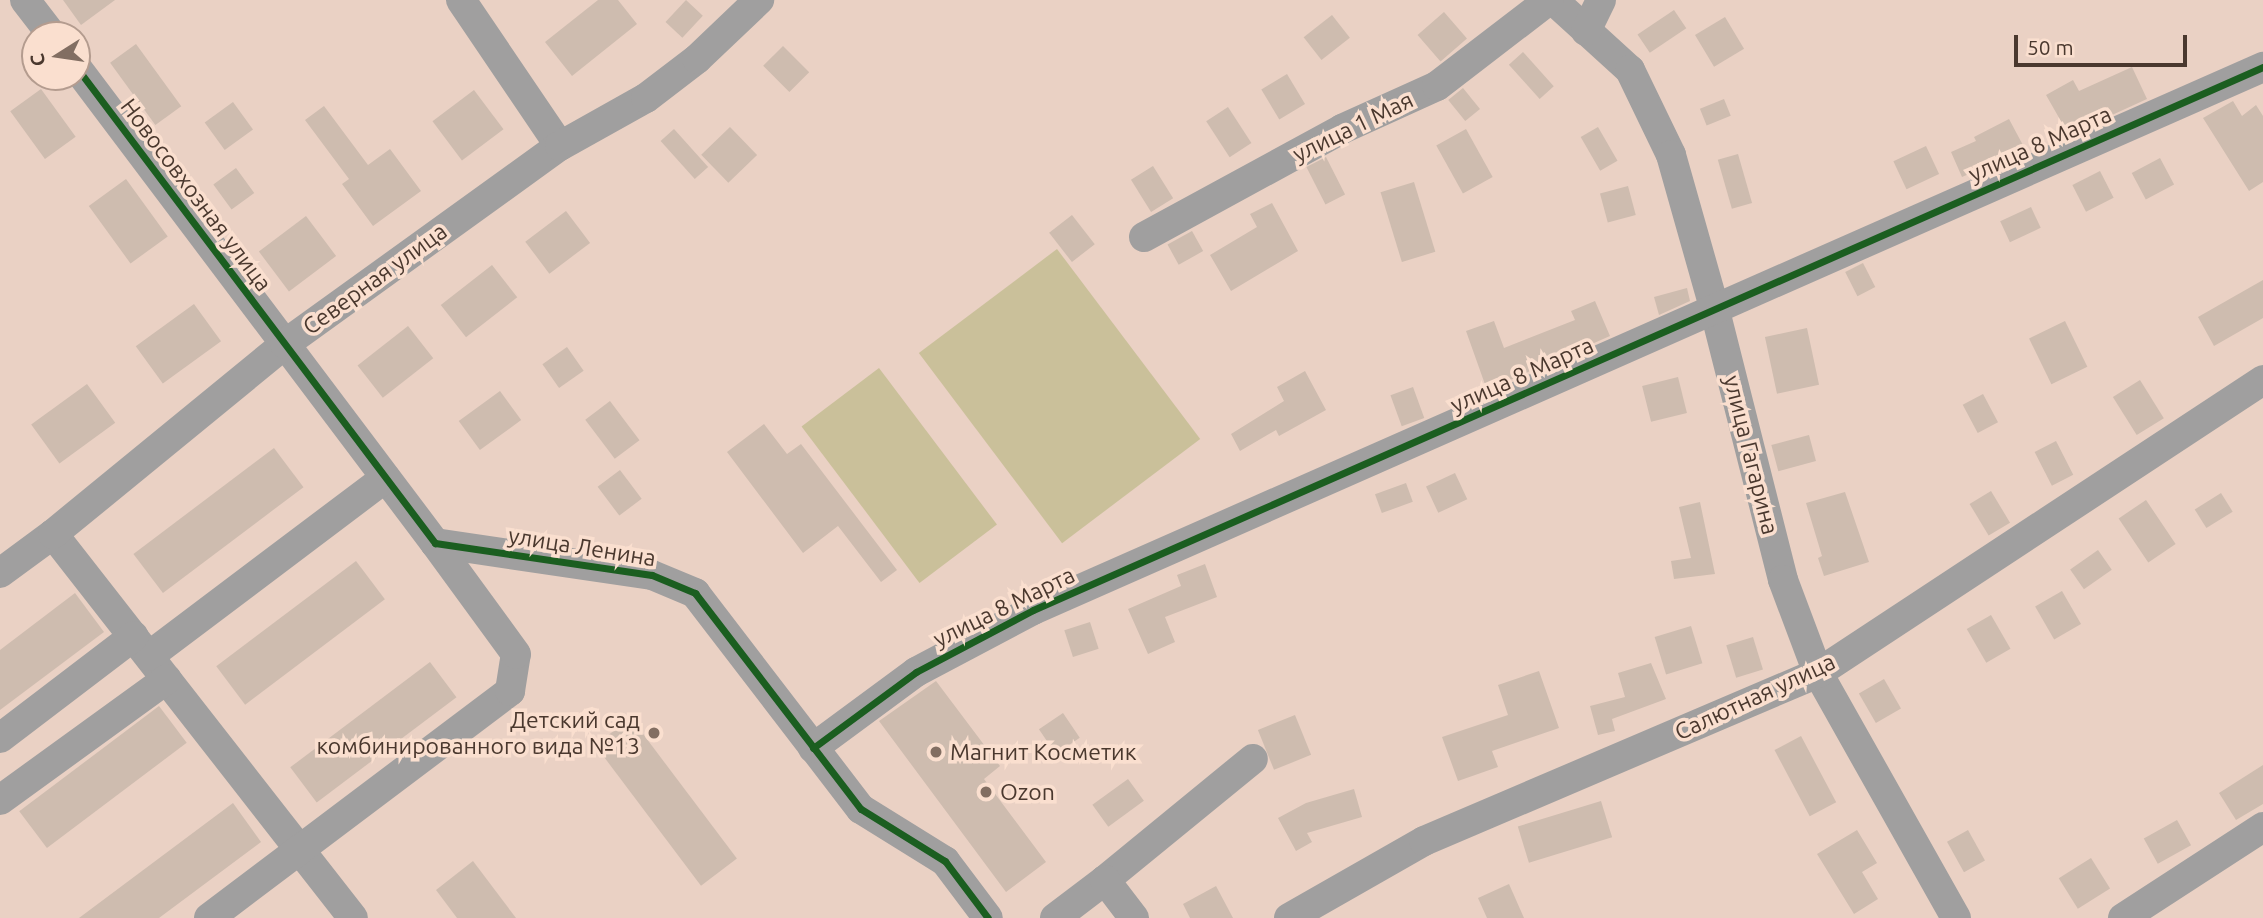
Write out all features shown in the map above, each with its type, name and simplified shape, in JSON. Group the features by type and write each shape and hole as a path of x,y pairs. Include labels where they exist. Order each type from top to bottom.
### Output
{"street":[{"path":"25,0 41,21"},
{"path":"461,0 560,145"},
{"name":"Северная улица","path":"0,573 53,534 285,344 560,145 646,98 697,59 759,0"},
{"name":"улица Гагарина","path":"1551,0 1630,70 1671,155 1715,311 1783,580 1818,673 1956,918"},
{"name":"улица 1 Мая","path":"1144,237 1342,129 1437,86 1551,0"},
{"path":"1587,31 1601,0"},
{"name":"улица 8 Марта","path":"813,748 916,673 1033,610 2263,67"},
{"name":"Новосовхозная улица","path":"91,87 285,344"},
{"path":"209,918 510,691 516,654 285,344"},
{"name":"Салютная улица","path":"1289,918 1424,841 1818,673 2263,380"},
{"path":"0,738 141,646 385,478"},
{"path":"53,534 353,918"},
{"name":"улица Ленина","path":"435,543 652,575 695,593 861,809 946,861 983,916"},
{"path":"0,800 167,679"},
{"path":"1055,918 1253,759"},
{"path":"2123,918 2263,827"},
{"path":"1105,880 1134,918"}],"shaded area":[{"path":"1057,249 1200,439 1062,543 919,353"},
{"path":"879,368 997,525 919,583 802,426"}],"building":[{"path":"63,0 115,0 86,21 78,21"},
{"path":"598,0 618,0 637,24 572,76 545,42"},
{"path":"686,0 703,16 682,38 666,22"},
{"path":"1674,10 1686,28 1650,53 1638,35"},
{"path":"1444,12 1467,38 1441,61 1418,35"},
{"path":"1332,15 1350,38 1321,60 1304,37"},
{"path":"1725,17 1744,49 1714,67 1695,35"},
{"path":"136,44 181,106 155,125 110,63"},
{"path":"783,46 809,72 789,92 763,66"},
{"path":"1523,52 1554,86 1540,99 1509,65"},
{"path":"2132,67 2147,99 2112,115 2108,107 2066,130 2046,95 2073,80 2079,91"},
{"path":"1287,74 1305,104 1279,119 1261,89"},
{"path":"1463,88 1480,109 1465,121 1448,100"},
{"path":"474,90 503,129 462,160 432,121"},
{"path":"38,91 42,91 76,137 45,159 10,111"},
{"path":"1724,99 1731,116 1707,125 1700,109"},
{"path":"2233,101 2242,116 2256,105 2263,116 2263,182 2249,191 2203,118"},
{"path":"233,102 253,130 225,150 205,123"},
{"path":"324,106 368,165 390,149 421,191 373,226 342,184 349,179 305,120"},
{"path":"1228,107 1251,143 1230,157 1206,121"},
{"path":"2009,119 2025,149 1962,177 1951,152 1976,141 1974,137"},
{"path":"730,127 757,155 728,183 701,155"},
{"path":"1598,127 1618,161 1600,171 1581,137"},
{"path":"674,129 708,167 695,179 661,141"},
{"path":"1466,129 1493,177 1463,194 1436,145"},
{"path":"1926,146 1939,174 1906,189 1893,161"},
{"path":"1738,154 1752,203 1732,209 1718,160"},
{"path":"1326,157 1345,194 1325,204 1306,167"},
{"path":"2160,158 2174,184 2146,200 2132,173"},
{"path":"1153,166 1173,198 1151,212 1131,180"},
{"path":"236,168 254,193 232,210 213,184"},
{"path":"2100,171 2114,198 2086,212 2072,185"},
{"path":"126,179 168,236 131,263 89,206"},
{"path":"1414,182 1435,252 1402,262 1381,192"},
{"path":"1628,186 1636,215 1608,222 1600,194"},
{"path":"1272,203 1298,251 1231,291 1210,255 1257,227 1250,214"},
{"path":"2031,207 2041,228 2010,242 2000,221"},
{"path":"566,211 590,243 549,274 525,242"},
{"path":"1072,215 1095,244 1072,262 1049,233"},
{"path":"306,216 336,256 289,291 259,252"},
{"path":"1192,231 1203,251 1179,265 1168,245"},
{"path":"1863,263 1875,287 1857,296 1845,272"},
{"path":"492,265 517,297 466,337 441,305"},
{"path":"2263,280 2263,318 2214,346 2198,317"},
{"path":"1687,288 1690,301 1659,315 1654,297"},
{"path":"1595,301 1610,336 1487,390 1466,331 1494,321 1504,348 1575,320 1571,311"},
{"path":"194,304 221,341 163,384 136,346"},
{"path":"2065,321 2087,367 2051,384 2029,339"},
{"path":"408,326 433,358 383,398 358,365"},
{"path":"1807,328 1819,385 1777,394 1765,337"},
{"path":"567,347 584,371 559,388 542,364"},
{"path":"1305,371 1326,410 1279,436 1276,430 1240,451 1231,434 1284,401 1277,387"},
{"path":"1678,377 1687,413 1651,422 1642,386"},
{"path":"2140,380 2164,418 2137,435 2113,397"},
{"path":"87,384 115,423 59,463 31,425"},
{"path":"1413,387 1424,418 1402,426 1390,395"},
{"path":"500,391 521,420 480,450 459,421"},
{"path":"1983,394 1998,422 1978,433 1963,405"},
{"path":"610,401 639,440 615,459 585,420"},
{"path":"764,424 787,454 801,444 897,570 881,582 838,526 803,553 727,452"},
{"path":"1809,435 1816,461 1778,471 1771,445"},
{"path":"2056,441 2073,475 2052,486 2035,452"},
{"path":"274,448 303,487 163,593 133,554"},
{"path":"620,470 642,499 619,516 598,487"},
{"path":"1455,473 1467,499 1438,513 1426,487"},
{"path":"1406,483 1413,502 1382,513 1375,494"},
{"path":"1991,491 2010,523 1989,536 1970,504"},
{"path":"1845,492 1869,562 1824,576 1818,558 1822,556 1806,503"},
{"path":"2221,493 2233,512 2206,528 2195,509"},
{"path":"2146,500 2176,544 2148,562 2119,518"},
{"path":"1700,502 1715,574 1674,579 1671,561 1691,558 1679,507"},
{"path":"2098,550 2112,570 2084,589 2070,570"},
{"path":"356,561 385,599 245,705 216,666"},
{"path":"1205,564 1217,597 1165,617 1175,642 1148,654 1128,609 1181,586 1177,575"},
{"path":"2062,591 2081,624 2054,639 2035,606"},
{"path":"75,593 104,632 0,710 0,650"},
{"path":"1991,615 2010,649 1986,663 1967,629"},
{"path":"1090,622 1099,649 1073,657 1064,630"},
{"path":"1691,626 1702,663 1666,674 1655,637"},
{"path":"1753,637 1763,670 1736,678 1726,645"},
{"path":"430,662 456,697 317,802 290,767"},
{"path":"1651,663 1666,699 1612,719 1615,731 1598,735 1590,706 1625,697 1618,673"},
{"path":"1539,671 1559,728 1492,751 1498,767 1458,781 1442,737 1508,715 1498,685"},
{"path":"1884,679 1901,708 1876,723 1859,694"},
{"path":"936,681 1000,766 984,779 1046,862 1006,892 879,721"},
{"path":"159,706 187,743 47,848 19,811"},
{"path":"1063,713 1080,738 1056,754 1039,729"},
{"path":"1295,715 1311,755 1274,770 1258,730"},
{"path":"631,718 737,859 701,886 595,745"},
{"path":"1801,736 1836,802 1810,816 1775,750"},
{"path":"2263,765 2263,804 2236,820 2219,793"},
{"path":"1128,779 1144,801 1108,827 1092,805"},
{"path":"1354,789 1362,817 1307,833 1312,842 1296,851 1278,818 1306,803"},
{"path":"1601,801 1612,837 1529,863 1518,826"},
{"path":"233,803 261,842 159,918 79,918"},
{"path":"2177,820 2191,845 2158,864 2144,838"},
{"path":"1857,830 1877,863 1862,872 1878,899 1854,914 1817,854"},
{"path":"1968,830 1985,861 1964,872 1947,842"},
{"path":"2091,858 2110,889 2078,909 2059,878"},
{"path":"473,861 516,918 457,918 436,890"},
{"path":"1509,884 1524,918 1487,918 1478,898"},
{"path":"1216,886 1233,918 1190,918 1183,904"}],"cycle path":[{"path":"813,748 916,672 1033,610 2263,67"},
{"path":"91,87 435,543 652,575 695,593 861,809 945,861 988,918"}],"place":[{"name":"Детский сад комбинированного вида №13","path":"654,733"},
{"name":"Магнит Косметик","path":"936,752"},
{"name":"Ozon","path":"986,792"}]}
